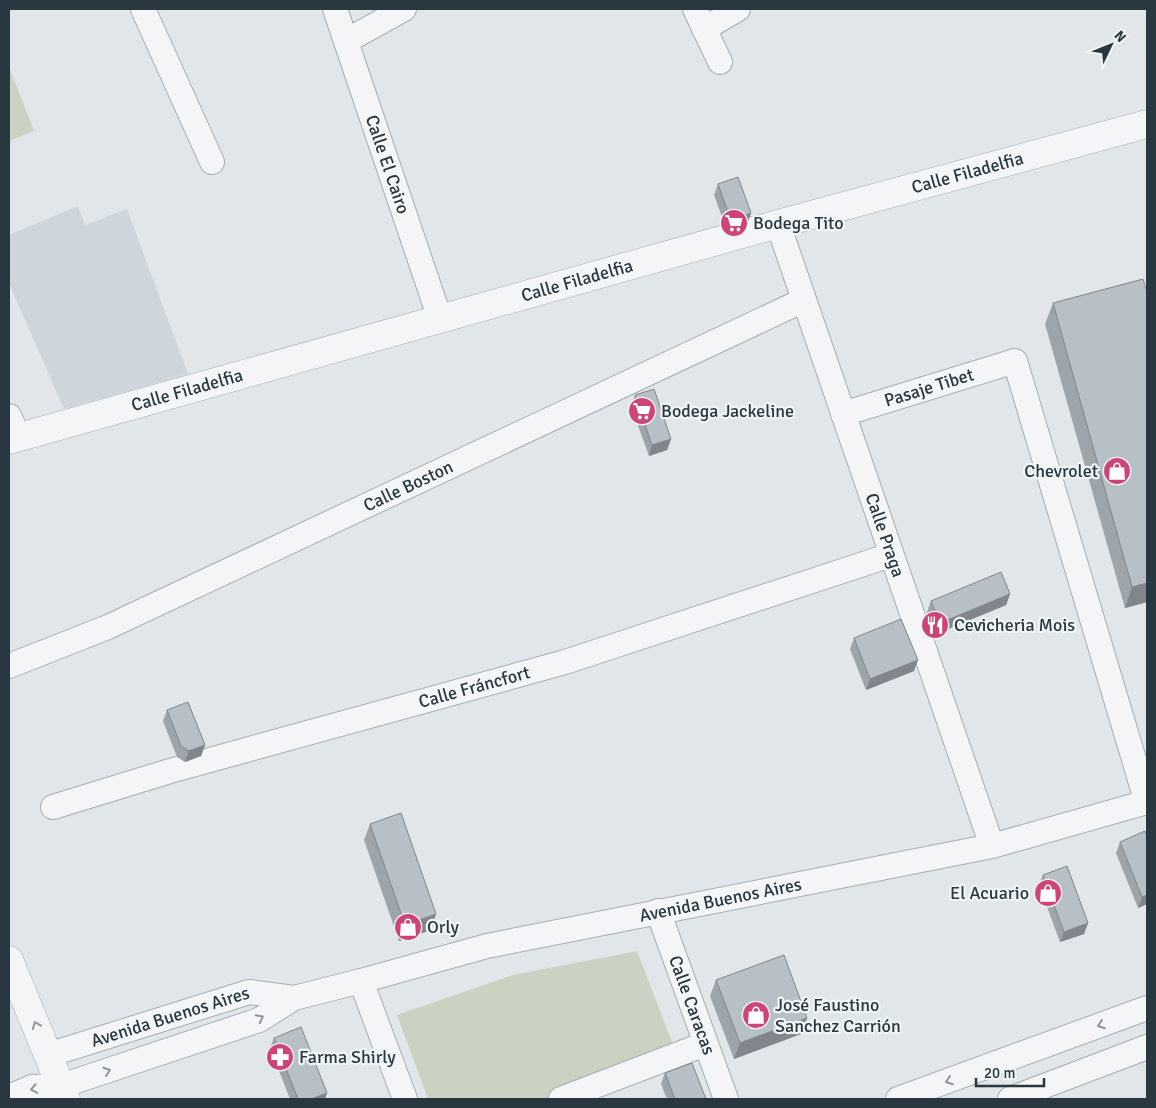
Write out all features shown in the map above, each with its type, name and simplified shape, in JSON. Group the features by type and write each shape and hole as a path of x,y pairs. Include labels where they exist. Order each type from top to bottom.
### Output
{"street":[{"path":"143,9 212,162"},
{"name":"Calle El Cairo","path":"335,9 440,319"},
{"path":"346,41 404,9"},
{"path":"720,62 699,19 738,9"},
{"name":"Calle Filadelfia","path":"12,431 440,319 778,224 1147,124"},
{"name":"Calle Praga","path":"778,224 992,846"},
{"name":"Calle Boston","path":"9,666 108,627 804,300"},
{"name":"Pasaje Tibet","path":"843,414 1015,361 1147,802"},
{"name":"Calle Fráncfort","path":"53,807 170,771 566,662 891,555"},
{"name":"Avenida Buenos Aires","path":"9,1097 32,1087 63,1093 258,1020 294,998 487,946 992,846 1147,802"},
{"name":"Calle Caracas","path":"658,911 726,1099"},
{"path":"9,960 63,1093"},
{"path":"361,981 405,1099"},
{"name":"Avenida Buenos Aires","path":"48,1055 249,992 294,998"},
{"path":"898,1099 1147,1008"},
{"path":"561,1099 705,1044"},
{"path":"1010,1099 1147,1047"}],"shaded area":[{"path":"78,206 85,225 127,209 188,374 64,409 9,283 9,235"}],"green space":[{"path":"9,67 34,131 9,141"},
{"path":"637,951 677,1055 550,1099 428,1099 397,1015 513,975"}],"building":[{"path":"738,177 751,213 731,221 718,184"},
{"name":"Chevrolet","path":"1143,279 1147,292 1147,583 1132,587 1053,303"},
{"path":"654,389 671,439 652,445 635,395"},
{"path":"1001,572 1010,594 940,623 931,601"},
{"path":"901,619 918,660 870,679 854,638"},
{"path":"188,702 205,745 189,751 181,746 167,710"},
{"path":"401,813 436,914 405,925 370,824"},
{"path":"1145,831 1147,837 1147,895 1142,897 1120,842"},
{"path":"1067,866 1088,923 1064,932 1043,875"},
{"name":"José Faustino Sanchez Carrión","path":"784,955 807,1018 740,1043 716,980"},
{"path":"301,1027 327,1093 311,1099 298,1099 274,1038"},
{"path":"692,1063 706,1099 675,1099 665,1073"}],"place":[{"name":"Bodega Tito","path":"734,223"},
{"name":"Bodega Jackeline","path":"642,411"},
{"name":"Chevrolet","path":"1117,471"},
{"name":"Cevicheria Mois","path":"935,625"},
{"name":"El Acuario","path":"1048,893"},
{"name":"Orly","path":"408,927"},
{"name":"José Faustino Sanchez Carrión","path":"756,1015"},
{"name":"Farma Shirly","path":"280,1057"}]}
